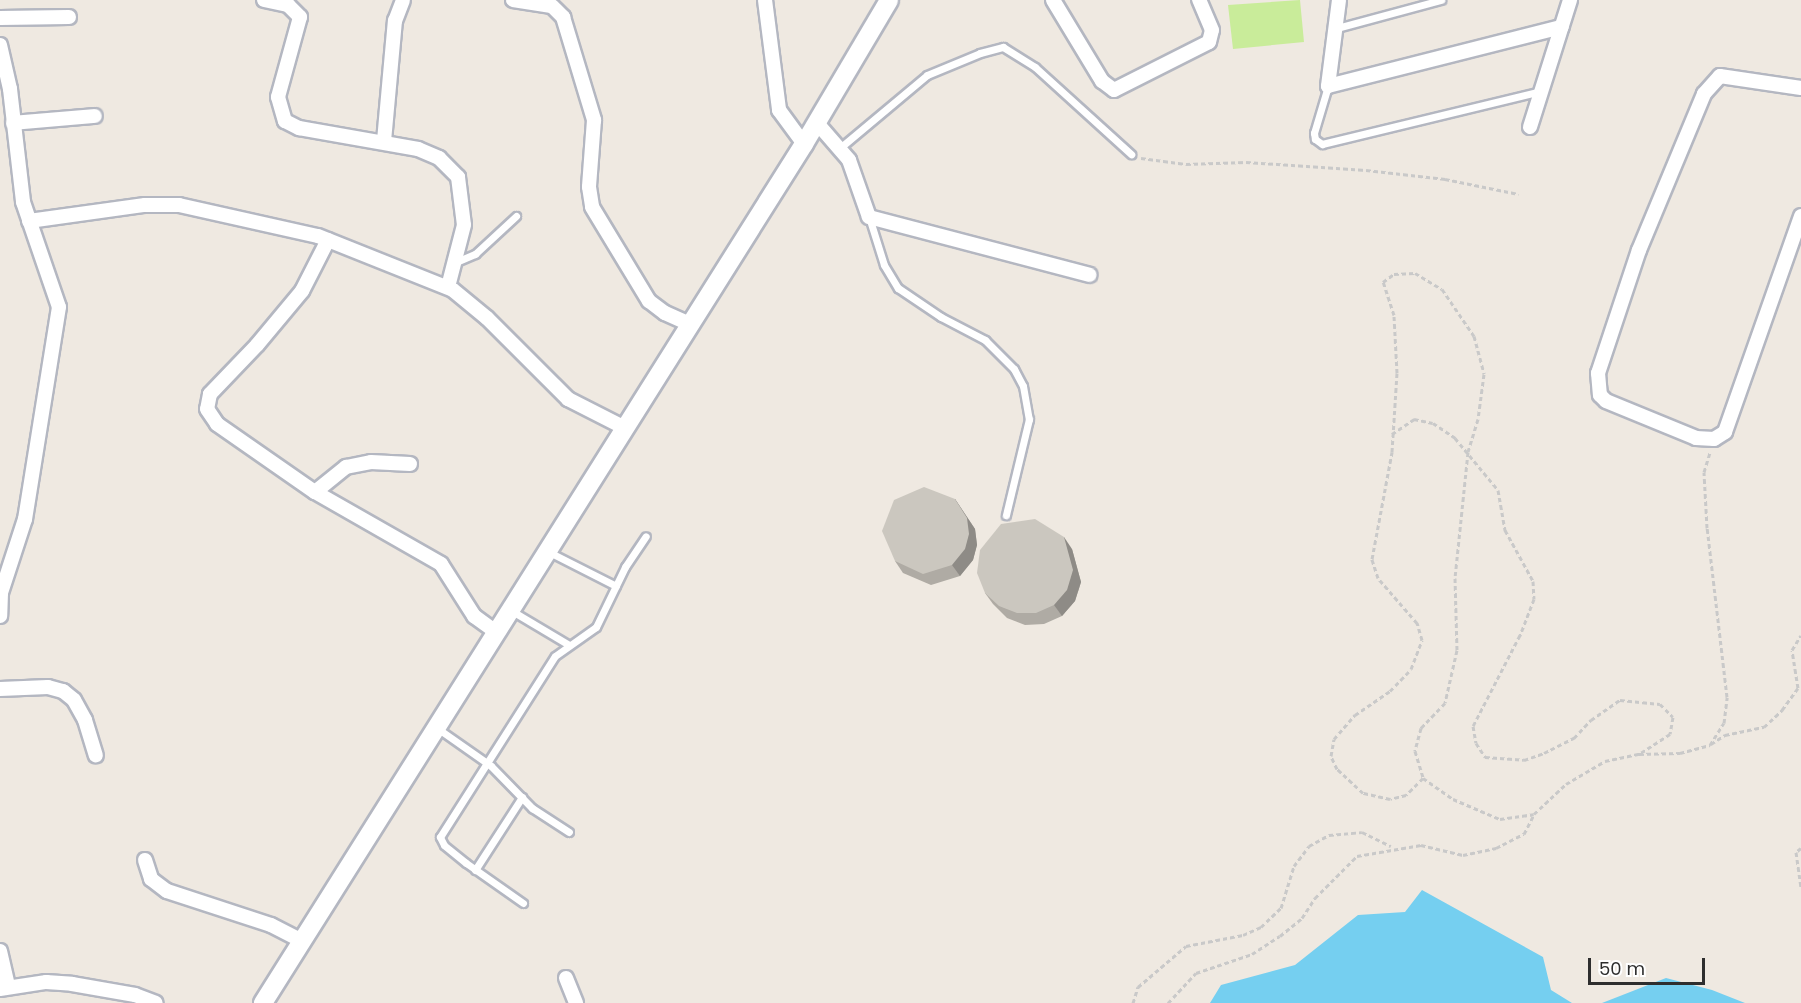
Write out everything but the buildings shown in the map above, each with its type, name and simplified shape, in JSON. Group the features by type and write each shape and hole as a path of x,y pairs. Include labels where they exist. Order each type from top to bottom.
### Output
{"street":[{"path":"264,0 288,5 300,17 278,98 280,116 299,128 384,141 440,158 458,177 464,225 448,287"},
{"path":"384,141 394,21 403,0"},
{"path":"513,0 552,6 563,17 594,120 589,187 592,207 649,301 665,313 690,324"},
{"path":"765,0 779,110 804,144"},
{"path":"263,1003 804,144 889,0"},
{"path":"1053,0 1102,81 1114,90 1209,42 1212,30 1199,0"},
{"path":"1340,0 1328,86 1562,27"},
{"path":"1530,127 1570,0"},
{"path":"0,18 69,17"},
{"path":"0,45 13,123 19,184 29,221 55,288 58,328 25,519 1,593 0,616"},
{"path":"1801,88 1731,76 1713,81 1704,94 1640,250 1598,373 1600,395 1606,401 1696,438 1714,439 1725,432 1733,418 1801,216"},
{"path":"13,123 95,116"},
{"path":"817,123 841,147 869,217 1090,275"},
{"path":"29,221 145,205 179,205 293,228 328,240 448,287 487,318 510,345 568,399 581,409 624,428"},
{"path":"328,240 286,313 206,401 217,424 315,492 428,554 452,576 474,616 496,632"},
{"path":"315,492 339,471 356,464 410,464"},
{"path":"0,689 48,687 63,691 74,700 85,720 96,755"},
{"path":"145,860 151,879 167,891 261,922 302,941"},
{"path":"0,951 4,988 46,982 72,984 135,995 156,1003"},
{"path":"566,978 576,1003"}],"lane":[{"path":"1337,28 1441,0"},
{"path":"841,147 927,75 1003,47 1035,67 1131,154"},
{"path":"1328,86 1314,133 1315,139 1322,144 1541,91"},
{"path":"456,262 475,254 516,216"},
{"path":"869,217 884,265 898,288 941,317 985,340 1014,369 1023,386 1029,419 1006,515"},
{"path":"523,903 475,870 444,845 440,837 555,656 596,627 616,586 646,536"},
{"path":"547,551 616,586"},
{"path":"510,610 569,645"},
{"path":"437,728 487,763 532,808 569,832"},
{"path":"475,870 522,797"}],"path":[{"path":"1131,154 1149,161 1186,164 1246,162 1366,170 1444,179 1518,194"},
{"path":"1423,778 1406,795 1390,799 1363,793 1337,770 1331,756 1334,739 1355,715 1390,691 1411,669 1422,640 1417,623 1378,578 1372,559 1392,452 1397,374 1394,315 1383,282 1394,274 1415,273 1442,289 1474,336 1484,374 1478,419 1468,452 1455,578 1456,650 1445,703 1420,728 1415,752 1423,778 1453,799 1500,819 1534,814"},
{"path":"1392,434 1414,419 1433,423 1468,452 1498,490 1506,530 1533,581 1534,599 1520,635 1473,726 1476,743 1485,757 1524,760 1574,738 1591,720 1620,700 1660,704 1673,717 1670,734 1639,754"},
{"path":"1710,745 1724,723 1727,697 1704,472 1714,439"},
{"path":"1168,1003 1196,973 1252,954 1280,936 1302,918 1315,898 1357,856 1392,847 1421,845 1464,855 1496,848 1524,834 1534,814 1566,784 1605,761 1639,754 1680,753 1710,745 1725,735 1764,727 1782,710 1798,688 1792,650 1801,635"},
{"path":"1133,1003 1138,987 1186,946 1243,935 1261,927 1281,909 1294,866 1309,846 1329,835 1362,832 1392,847"},
{"path":"1801,848 1796,852 1801,887"}],"green space":[{"path":"1300,0 1304,42 1233,49 1228,5"}],"water":[{"path":"1422,890 1543,957 1551,990 1572,1003 1210,1003 1221,985 1295,965 1358,915 1405,912"},
{"path":"1666,978 1712,990 1745,1003 1602,1003"}]}
